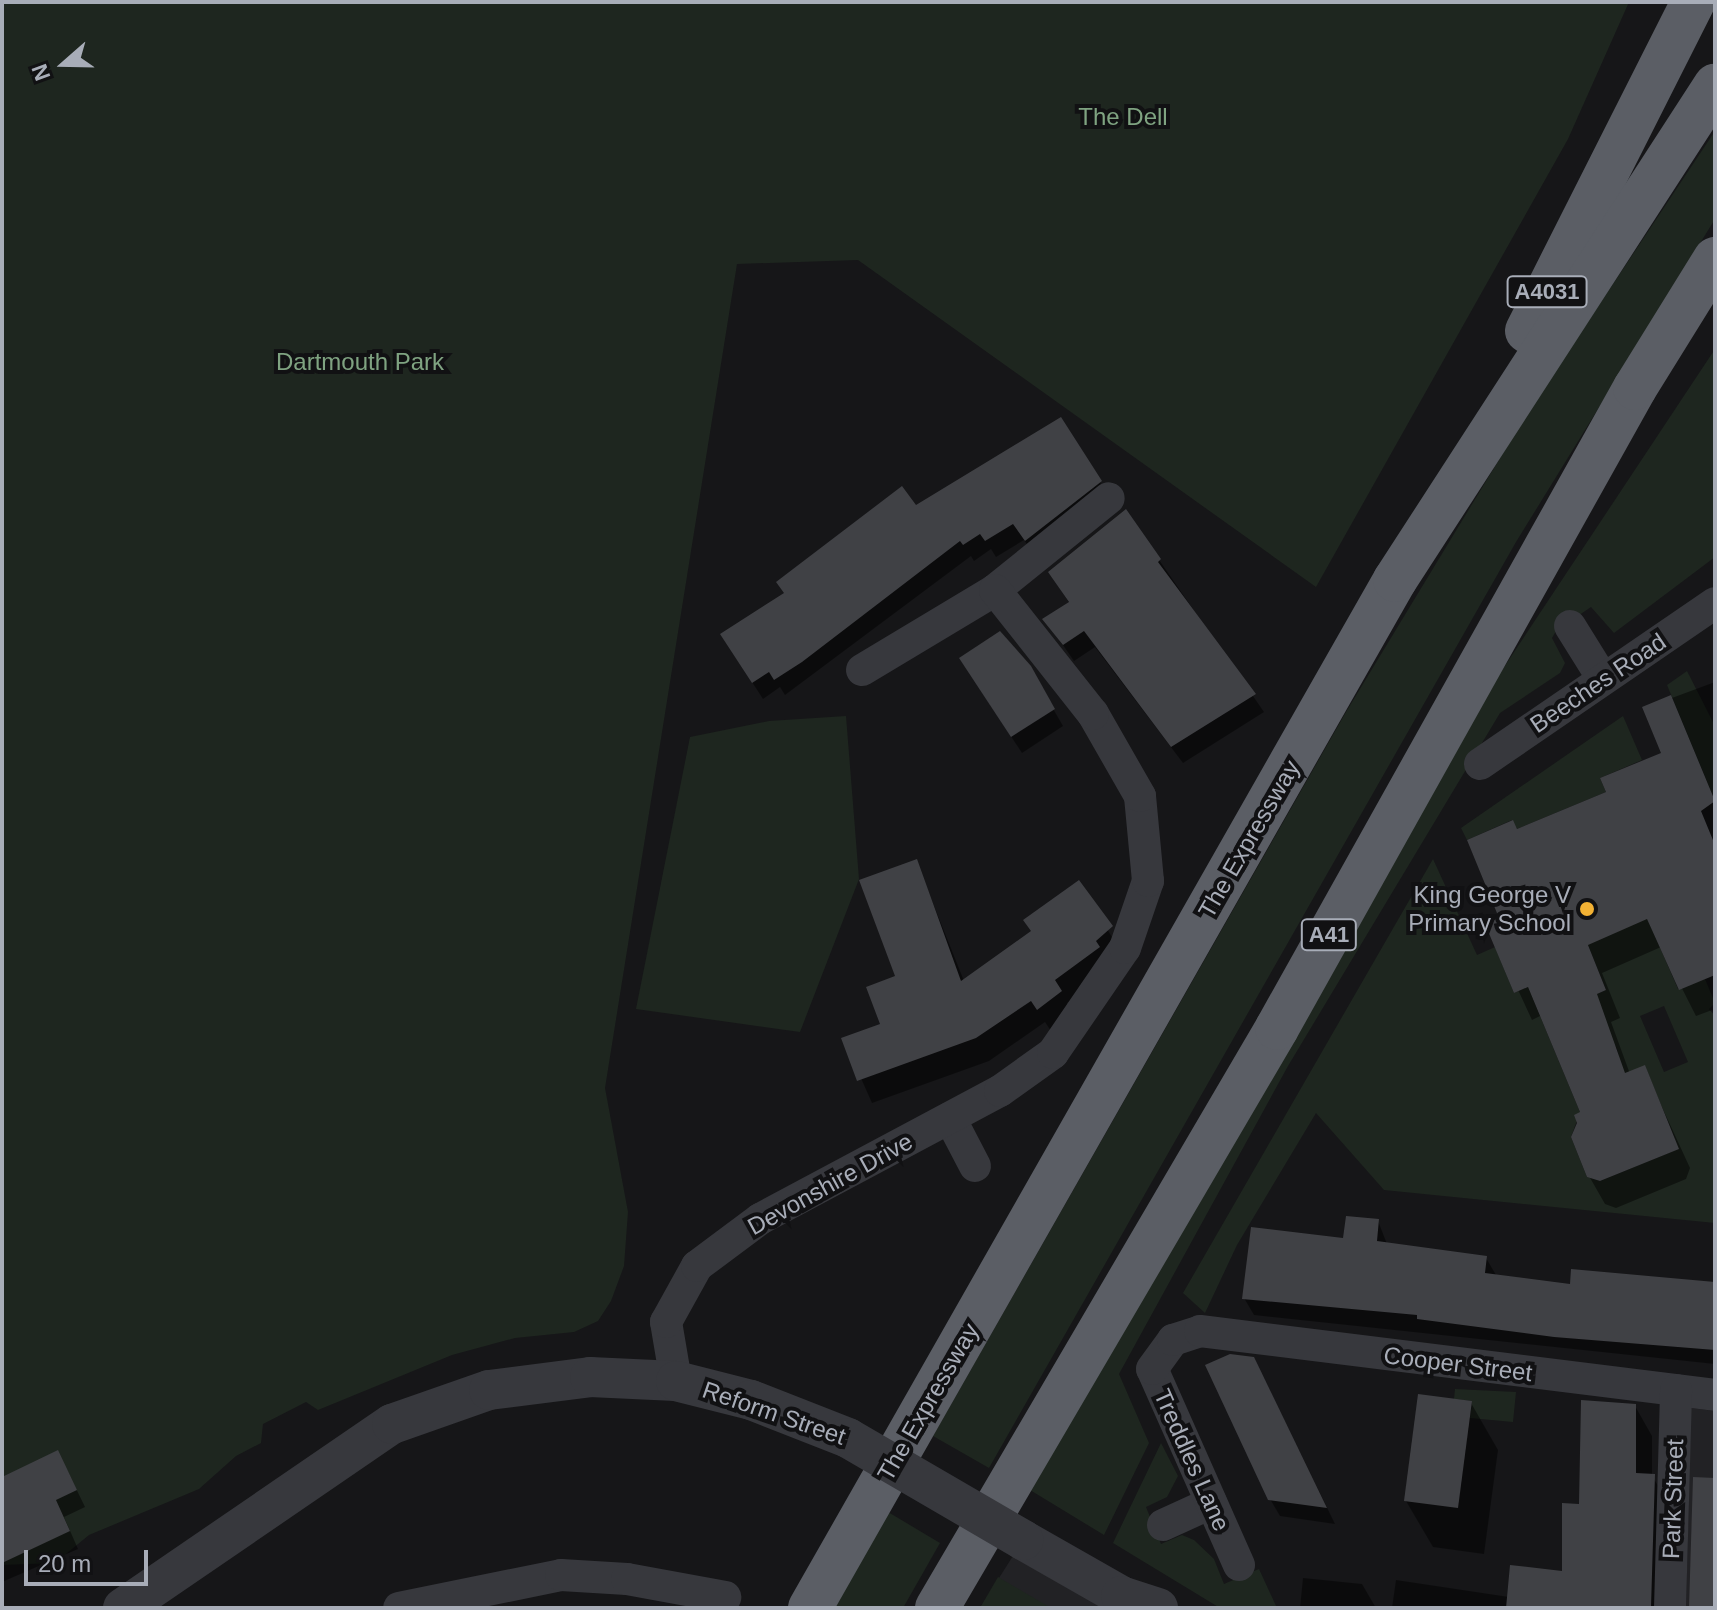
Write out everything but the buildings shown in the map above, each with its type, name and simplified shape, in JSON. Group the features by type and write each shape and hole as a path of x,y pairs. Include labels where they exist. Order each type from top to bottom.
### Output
{"highway":[{"name":"A4031","path":"1395,580 1642,111 1693,2"},
{"name":"The Expressway","path":"810,1608 1395,580 1715,86"},
{"name":"A41","path":"937,1608 1277,1028 1635,388 1715,259"},
{"path":"1635,388 1715,278"}],"street":[{"path":"862,670 995,590 1109,498"},
{"name":"Devonshire Drive","path":"676,1381 666,1322 697,1266 760,1219 950,1118 1053,1053 1125,948 1148,881 1140,796 1093,714 995,590"},
{"name":"Beeches Road","path":"1480,764 1715,603"},
{"path":"1570,626 1603,679"},
{"path":"950,1118 975,1166"},
{"name":"Cooper Street","path":"1200,1331 1715,1395"},
{"name":"Treddles Lane","path":"1200,1331 1173,1340 1152,1369 1239,1565"},
{"name":"Reform Street","path":"123,1608 162,1598 392,1424 489,1390 590,1377 676,1381 751,1400 848,1438 1135,1604"},
{"name":"Park Street","path":"1670,1608 1676,1390"},
{"path":"1163,1525 1211,1503"},
{"path":"399,1608 561,1575 627,1579 725,1597"}],"shaded area":[{"path":"1691,1408 1715,1411 1715,1608 1686,1608"},
{"path":"1023,1540 1134,1608 980,1608"}],"green space":[{"name":"Dartmouth Park","path":"2,2 1629,2 1568,139 1316,587 858,260 737,264 605,1088 628,1212 624,1266 611,1301 598,1321 574,1332 515,1338 452,1355 318,1410 306,1402 263,1424 261,1443 236,1456 199,1489 89,1535 55,1563 2,1565"},
{"path":"1715,131 1715,219 1516,542 989,1468 933,1436 1346,712 1531,407"},
{"path":"1715,349 1715,557 1614,633 1591,607 1556,631 1552,638 1565,663 1560,673 1500,713 1288,1066 1119,1374 1149,1443 1104,1535 1030,1490 1479,705"},
{"path":"1687,671 1715,726 1715,801 1667,685"},
{"path":"846,716 859,879 800,1032 636,1009 690,737 769,721"},
{"path":"1623,716 1642,760 1600,778 1606,792 1517,829 1512,820 1467,840 1461,828"},
{"path":"1433,859 1477,955 1495,947 1514,993 1528,987 1580,1112 1571,1137 1587,1177 1600,1181 1671,1152 1675,1139 1645,1066 1619,1076 1612,1059 1619,1057 1617,1049 1587,998 1606,990 1588,945 1624,865 1678,989 1705,979 1715,1003 1709,1009 1715,1016 1715,1223 1384,1190 1316,1113 1237,1245 1205,1313 1183,1293","holes":["1664,1006 1688,1062 1664,1072 1640,1016"]},
{"path":"1455,1389 1516,1392 1513,1422 1470,1418 1472,1401 1454,1399"},
{"path":"1161,1443 1178,1476 1167,1497 1146,1507 1161,1544 1182,1535 1194,1540 1214,1559 1224,1584 1259,1569 1277,1608 1220,1608 1113,1543"},
{"path":"883,1509 940,1543 903,1608 830,1608"},
{"path":"998,1577 1051,1608 980,1608"}],"place":[{"name":"King George V Primary School","path":"1587,909"}],"park label":[{"name":"The Dell","path":"1123,117"}]}
